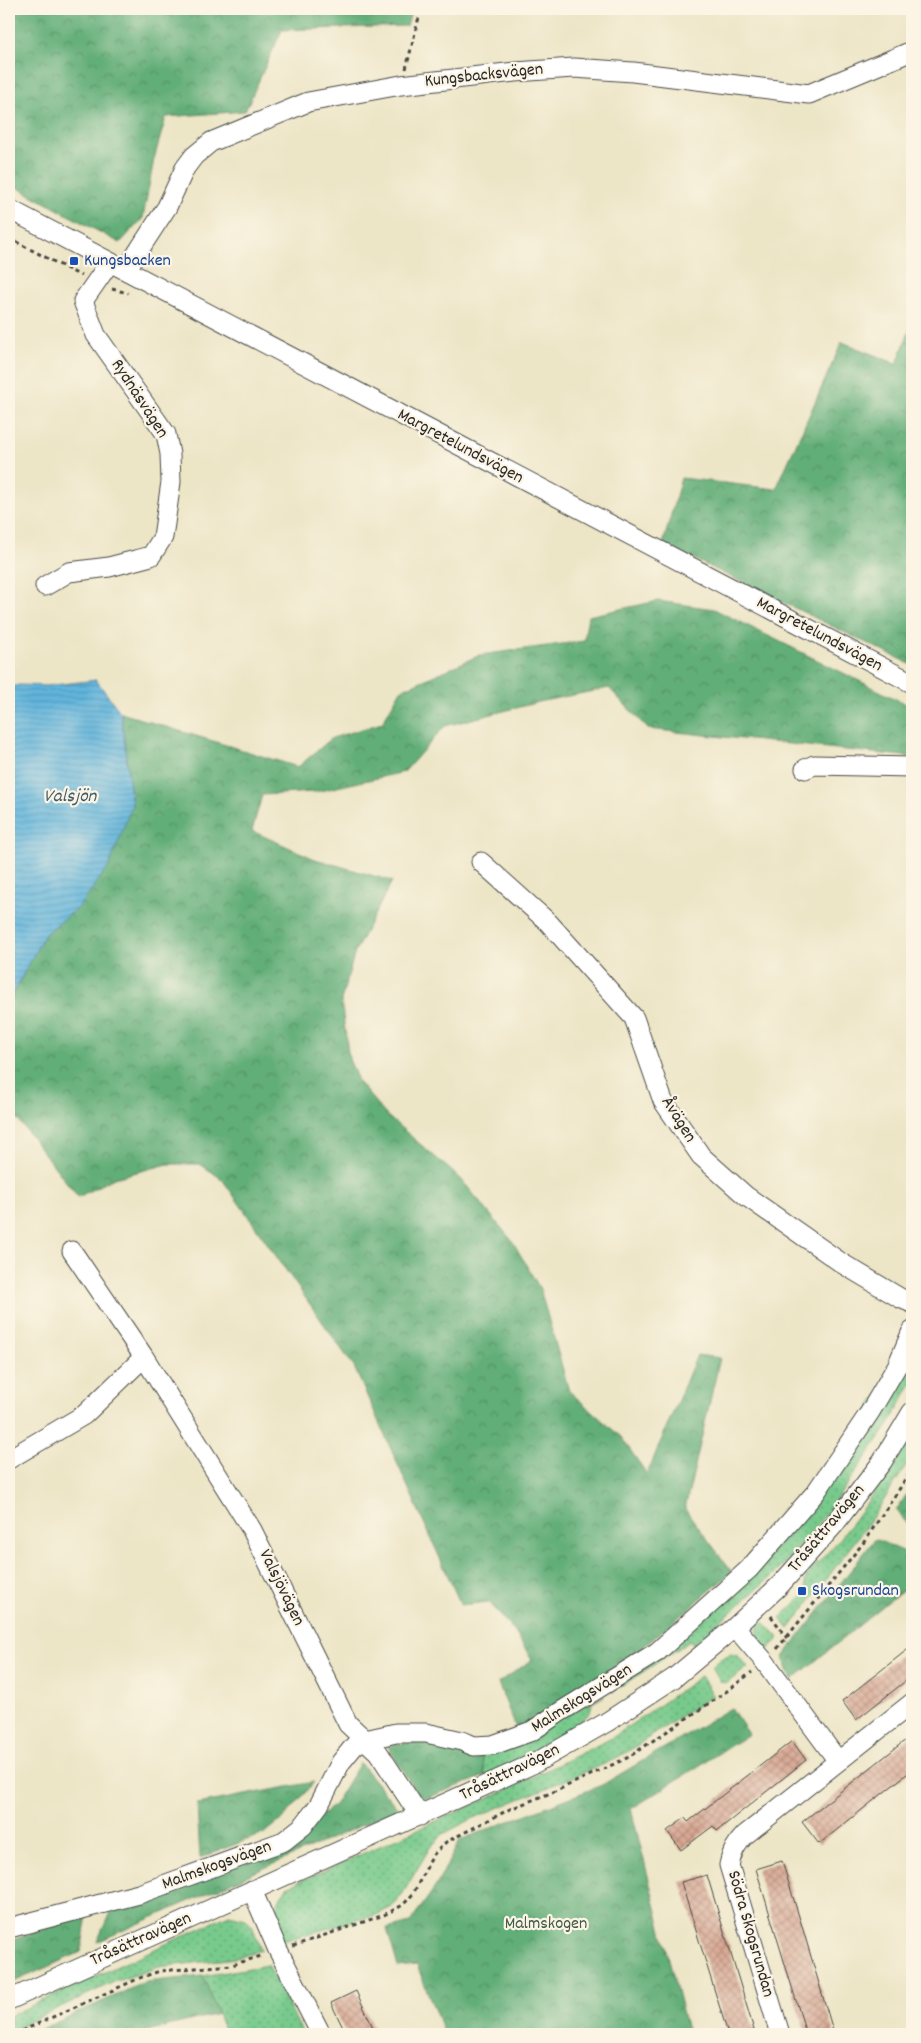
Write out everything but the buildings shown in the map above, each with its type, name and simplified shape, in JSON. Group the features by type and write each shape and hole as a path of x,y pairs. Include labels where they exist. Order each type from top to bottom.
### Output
{"street":[{"name":"Kungsbacksvägen","path":"118,266 167,207 185,168 194,156 211,142 308,102 401,85 515,72 574,68 632,72 809,94 912,51"},
{"name":"Margretelundsvägen","path":"9,209 912,683"},
{"name":"Rydnäsvägen","path":"45,586 69,572 109,567 150,556 163,537 171,482 170,454 166,434 96,335 83,301 118,266"},
{"path":"805,769 814,765 912,767"},
{"name":"Åvägen","path":"481,862 548,922 634,1018 663,1101 701,1156 746,1196 843,1264 900,1298 912,1303"},
{"name":"Valsjövägen","path":"72,1251 144,1357 252,1530 348,1724 378,1752 420,1816"},
{"name":"Malmskogsvägen","path":"9,1928 140,1894 284,1841 303,1826 319,1805 347,1754 355,1745 364,1740 396,1733 426,1733 462,1741 474,1746 493,1745 532,1731 657,1652 749,1569 816,1492 870,1412 897,1366 912,1331"},
{"path":"9,1459 84,1415 144,1357"},
{"name":"Tråsättravägen","path":"9,2000 537,1762 607,1722 674,1678 735,1627 780,1585 833,1526 882,1462 912,1412"},
{"path":"735,1627 765,1662 838,1762"},
{"name":"Södra Skogsrundan","path":"780,2034 729,1864 735,1845 912,1702"},
{"path":"252,1890 278,1950 320,2034"}],"path":[{"path":"401,85 421,9"},
{"path":"15,241 22,238"},
{"path":"16,2034 142,1977 160,1972 232,1965 384,1915 403,1905 413,1894 433,1855 446,1842 510,1809 558,1790 627,1758 723,1694 765,1662 787,1638 864,1542 912,1470"},
{"path":"770,1614 787,1638"}],"green space":[{"path":"9,9 412,9 407,26 282,30 245,111 166,117 154,159 143,218 120,243 9,183"},
{"path":"912,323 912,665 663,544 681,478 776,489 842,342 897,364"},
{"path":"658,601 714,609 912,707 912,757 648,729 609,688 543,701 445,726 404,772 315,792 262,795 252,831 315,859 392,881 355,952 341,1000 349,1059 359,1083 386,1115 461,1179 513,1242 540,1289 569,1391 621,1437 647,1474 697,1355 720,1358 685,1509 732,1572 635,1654 538,1721 516,1728 498,1683 532,1660 515,1632 489,1602 461,1605 354,1367 222,1179 200,1164 168,1164 114,1178 78,1197 9,1108 9,1001 45,934 79,907 132,805 121,713 298,767 332,738 382,723 401,690 480,655 584,641 588,616"},
{"path":"912,1345 912,1383 888,1426 829,1510 780,1569 693,1645 690,1641 612,1692 611,1687 766,1560"},
{"path":"912,1435 912,1457 870,1521 789,1629 780,1618 807,1592 805,1581 807,1575 840,1539 879,1486"},
{"path":"912,1486 912,1529 896,1511"},
{"path":"875,1539 912,1555 910,1584 792,1680 783,1657"},
{"path":"764,1622 778,1636 778,1640 763,1654 759,1647 757,1636 759,1623"},
{"path":"730,1654 738,1656 748,1667 727,1683 721,1682 712,1667 719,1660"},
{"path":"701,1676 713,1695 627,1752 607,1763 476,1817 443,1834 429,1849 403,1893 392,1907 376,1915 282,1941 277,1926 276,1914 279,1901 287,1887 500,1793 612,1738"},
{"path":"604,1696 592,1703 590,1713 560,1738 485,1776 482,1754"},
{"name":"Malmskogen","path":"731,1708 749,1734 631,1809 688,2034 444,2034 417,1965 398,1967 387,1929 410,1923 436,1886 460,1840 602,1785"},
{"path":"421,1742 482,1754 485,1776 421,1800 387,1745"},
{"path":"360,1763 398,1809 97,1942 111,1910 284,1844 334,1805"},
{"path":"314,1782 285,1817 265,1833 200,1858 197,1804"},
{"path":"87,1915 81,1952 9,1984 9,1941"},
{"path":"229,1915 246,1919 253,1928 261,1950 236,1958 159,1967 114,1982 9,2031 9,2016"},
{"path":"268,1965 303,2034 226,2034 203,1976"},
{"path":"203,1976 218,2014 134,2034 31,2034 145,1982"}],"water":[{"name":"Valsjön","path":"96,680 121,713 132,805 109,866 79,907 45,934 9,1001 9,688 19,685 46,686"}],"place":[{"name":"Kungsbacken","path":"74,261"},
{"name":"Skogsrundan","path":"802,1591"}]}
